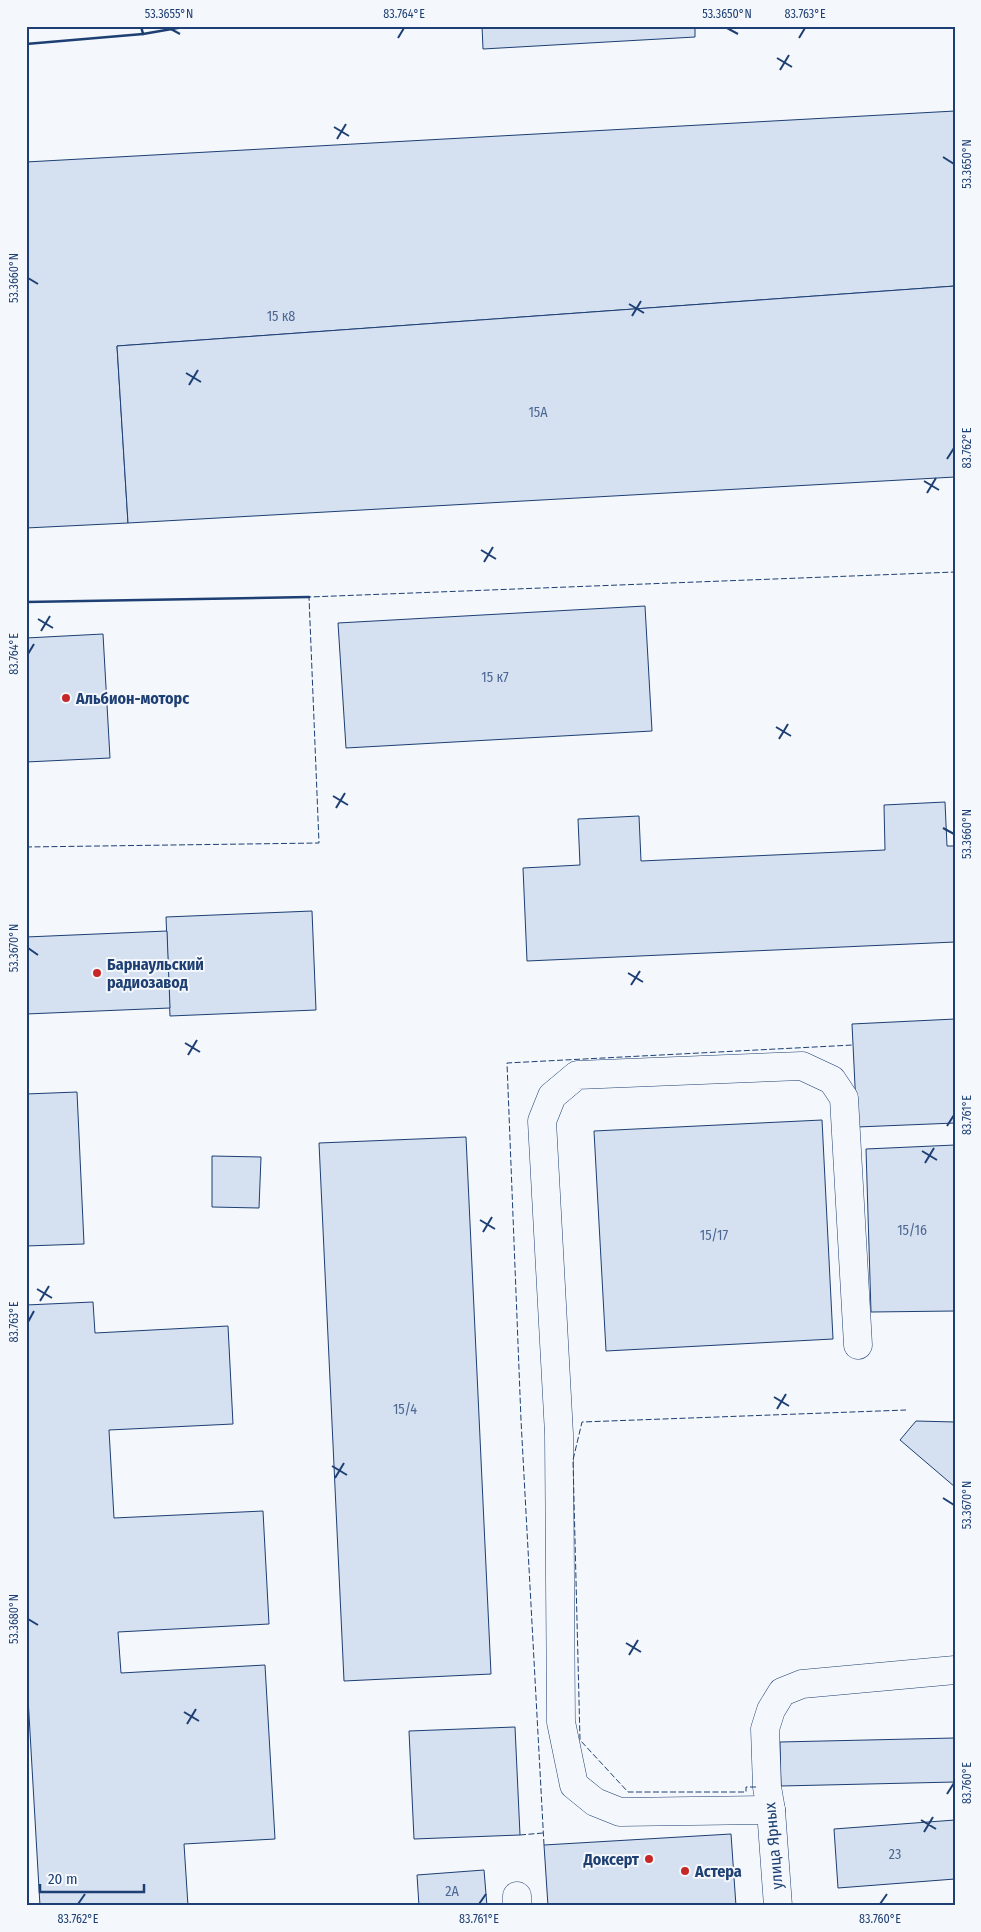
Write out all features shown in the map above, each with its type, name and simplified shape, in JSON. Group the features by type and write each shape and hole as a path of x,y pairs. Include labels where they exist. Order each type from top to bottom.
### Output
{"street":[{"path":"769,1798 620,1812 595,1802 574,1786 561,1722 559,1434 542,1121 552,1096 577,1075 802,1066 832,1080 844,1098 858,1345"},
{"name":"улица Ярных","path":"778,1906 765,1729 771,1710 782,1692 802,1684 955,1670"}],"building":[{"path":"482,26 695,26 695,37 483,49"},
{"path":"955,111 955,286 117,346 128,523 26,528 26,162"},
{"path":"955,286 955,477 128,523 117,346"},
{"path":"645,606 652,731 346,748 338,623"},
{"name":"Альбион-моторс","path":"103,634 110,758 26,762 26,638"},
{"path":"945,802 947,846 955,846 955,942 527,961 523,868 580,865 578,819 639,816 641,861 885,850 884,805"},
{"path":"312,911 316,1010 170,1016 166,917"},
{"name":"Барнаульский радиозавод","path":"167,931 170,1008 26,1014 26,937"},
{"path":"955,1019 955,1123 857,1127 852,1024"},
{"path":"77,1092 84,1244 26,1246 26,1094"},
{"path":"822,1120 833,1339 606,1351 594,1131"},
{"path":"466,1137 491,1674 344,1681 319,1143"},
{"path":"955,1145 955,1311 871,1312 866,1149"},
{"path":"212,1156 261,1157 259,1208 212,1207"},
{"path":"93,1302 95,1333 228,1326 233,1424 109,1430 114,1518 263,1511 269,1624 118,1632 121,1673 265,1665 275,1839 184,1844 188,1906 40,1906 26,1663 26,1305"},
{"path":"916,1421 955,1422 955,1487 900,1440"},
{"path":"515,1727 520,1835 414,1839 409,1731"},
{"path":"954,1738 955,1782 781,1786 780,1742"},
{"path":"955,1820 955,1879 838,1888 834,1829"},
{"path":"731,1834 736,1906 548,1906 544,1845"},
{"path":"484,1870 487,1906 419,1906 417,1875"}],"fence":[{"path":"26,847 319,843 309,597 955,572"},
{"path":"544,1845 521,1420 507,1063 853,1045"},
{"path":"756,1787 746,1787 746,1792 628,1792 580,1740 573,1460 582,1422 906,1410"},
{"path":"520,1835 543,1833"}],"wall":[{"path":"141,26 143,34 189,26"},
{"path":"26,44 143,34"},
{"path":"26,602 309,597"}],"place":[{"name":"Альбион-моторс","path":"66,698"},
{"name":"Барнаульский радиозавод","path":"97,973"},
{"name":"Доксерт","path":"649,1859"},
{"name":"Астера","path":"685,1871"}]}
